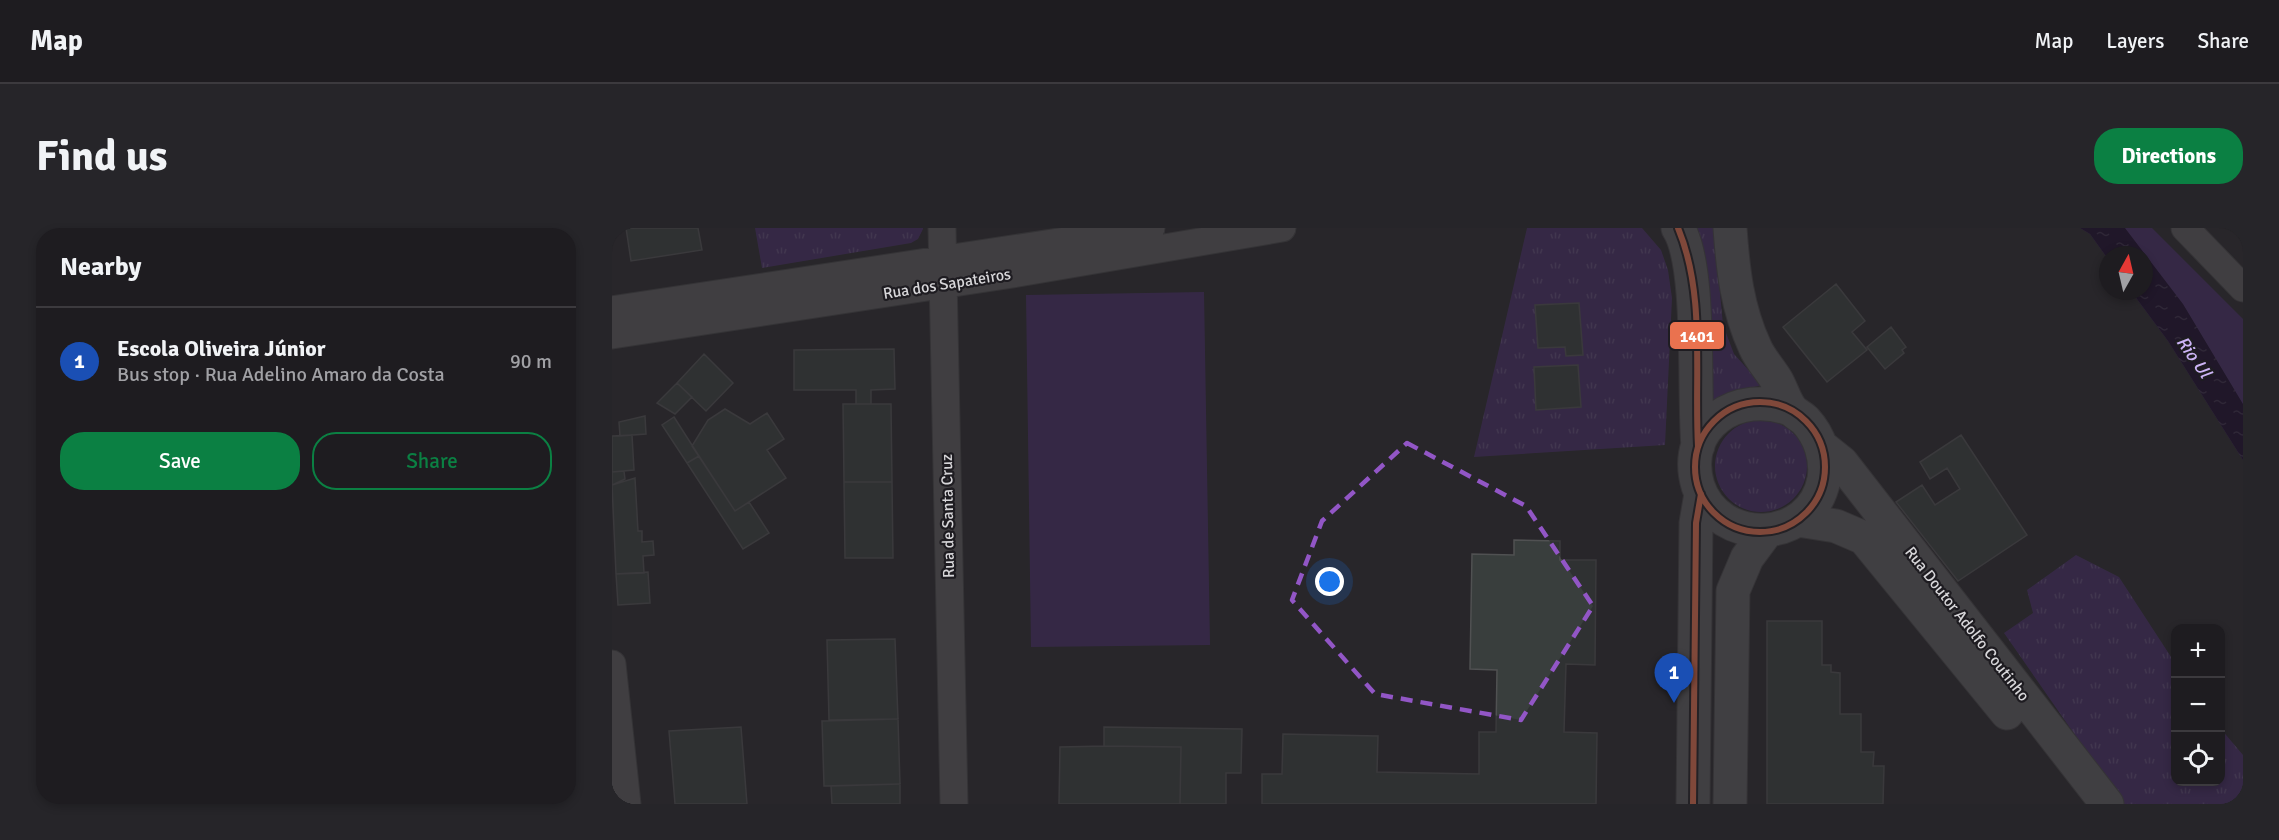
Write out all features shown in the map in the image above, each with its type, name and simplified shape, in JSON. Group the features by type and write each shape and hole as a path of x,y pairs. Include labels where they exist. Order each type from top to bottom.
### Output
{"main road":[{"path":"1678,228 1688,251 1693,294 1698,446 1696,478 1701,494 1721,519 1735,527 1767,531 1798,520 1810,508 1821,487 1825,463 1822,447 1805,420 1792,410 1777,404 1744,404 1716,419 1698,446"},
{"path":"1730,228 1735,290 1747,329 1756,349 1777,381 1792,410"},
{"name":"Rua Doutor Adolfo Coutinho","path":"1822,447 1842,463 2107,804"},
{"path":"1693,804 1696,523 1701,494"},
{"name":"Rua Doutor Adolfo Coutinho","path":"1798,520 1836,526 1864,538 2081,804"},
{"path":"1730,804 1732,591 1747,558 1767,531"}],"street":[{"name":"Rua de Santa Cruz","path":"942,228 954,804"},
{"name":"Rua dos Sapateiros","path":"612,310 1151,228"},
{"name":"Rua dos Sapateiros","path":"612,335 943,285 1282,228"},
{"path":"2185,228 2243,288"},
{"path":"612,664 627,804"}],"highlighted area":[{"path":"1407,443 1526,506 1593,606 1521,720 1375,694 1292,600 1322,521"}],"green space":[{"path":"755,228 923,229 918,239 911,243 762,268"},
{"path":"1527,228 1642,228 1661,250 1668,270 1672,298 1665,445 1474,457"},
{"path":"1692,228 1714,228 1723,325 1734,354 1762,385 1723,395 1707,406"},
{"path":"2080,228 2152,228 2243,319 2243,460 2168,341 2138,300 2153,300 2153,246 2099,246 2090,234"},
{"path":"1204,292 1210,645 1031,647 1026,295"},
{"path":"1761,420 1779,423 1794,433 1804,448 1807,466 1804,484 1794,499 1779,509 1761,512 1743,509 1728,499 1718,484 1715,466 1718,448 1728,433 1743,423"},
{"path":"2076,555 2119,577 2171,657 2171,786 2225,786 2225,734 2243,755 2243,804 2123,804 2004,633 2033,613 2027,590"}],"water":[{"path":"2080,228 2125,228 2139,246 2099,246 2090,234"},
{"name":"Rio Ul","path":"2153,265 2183,304 2243,404 2243,460 2168,341 2138,300 2153,300"}],"building":[{"path":"626,228 698,228 702,250 631,261"},
{"path":"1836,284 1865,321 1852,332 1867,350 1827,382 1783,327"},
{"path":"1579,303 1583,355 1566,356 1565,347 1538,348 1535,305"},
{"path":"1891,327 1906,347 1902,350 1904,353 1885,369 1867,347"},
{"path":"894,349 895,389 871,390 871,404 856,404 856,390 794,390 794,350"},
{"path":"704,354 733,383 706,411 677,383"},
{"path":"1578,365 1581,407 1536,410 1534,367"},
{"path":"677,383 692,397 675,414 657,403"},
{"path":"843,404 891,404 892,482 844,482"},
{"path":"725,409 750,424 767,413 784,439 767,450 786,478 735,511 692,446 708,420"},
{"path":"645,416 646,434 620,436 619,422"},
{"path":"674,417 699,456 687,463 662,425"},
{"path":"632,435 634,470 612,472 612,436"},
{"path":"1961,435 2027,535 1958,581 1896,502 1922,485 1935,505 1960,489 1947,468 1930,479 1920,462"},
{"path":"699,456 735,511 749,502 769,533 743,549 687,463"},
{"path":"624,471 625,479 612,485 612,472"},
{"path":"635,478 638,531 642,531 642,542 653,541 654,555 643,556 644,573 616,574 612,485"},
{"path":"844,482 892,482 893,558 845,558"},
{"path":"1514,540 1560,541 1560,560 1596,560 1595,665 1566,664 1564,732 1597,733 1596,804 1262,804 1262,774 1282,774 1283,734 1378,736 1377,772 1479,774 1479,732 1496,732 1497,670 1470,669 1472,554 1514,555"},
{"path":"648,572 650,603 618,605 616,574"},
{"path":"1767,621 1822,621 1822,665 1831,665 1831,672 1840,673 1840,714 1861,714 1861,752 1874,752 1873,766 1884,766 1883,804 1767,804"},
{"path":"895,639 898,719 829,720 827,640"},
{"path":"898,719 900,784 824,786 822,721"},
{"path":"741,727 747,804 675,804 669,731"},
{"path":"1104,727 1242,729 1241,773 1226,773 1226,804 1180,804 1181,747 1104,746"},
{"path":"1060,747 1181,747 1180,804 1059,804"},
{"path":"900,784 900,804 832,804 831,786"}],"transit line":[{"name":"1401","path":"1678,228 1687,254 1696,308 1698,446"},
{"name":"1401","path":"1760,402 1785,407 1806,421 1820,442 1825,467 1820,492 1806,513 1785,527 1760,532 1735,527 1714,513 1700,492 1695,467 1700,442 1714,421 1735,407 1760,402"},
{"name":"1401","path":"1693,804 1696,523 1701,494"}],"place":[{"name":"Escola Oliveira Júnior","path":"1674,703"}]}
